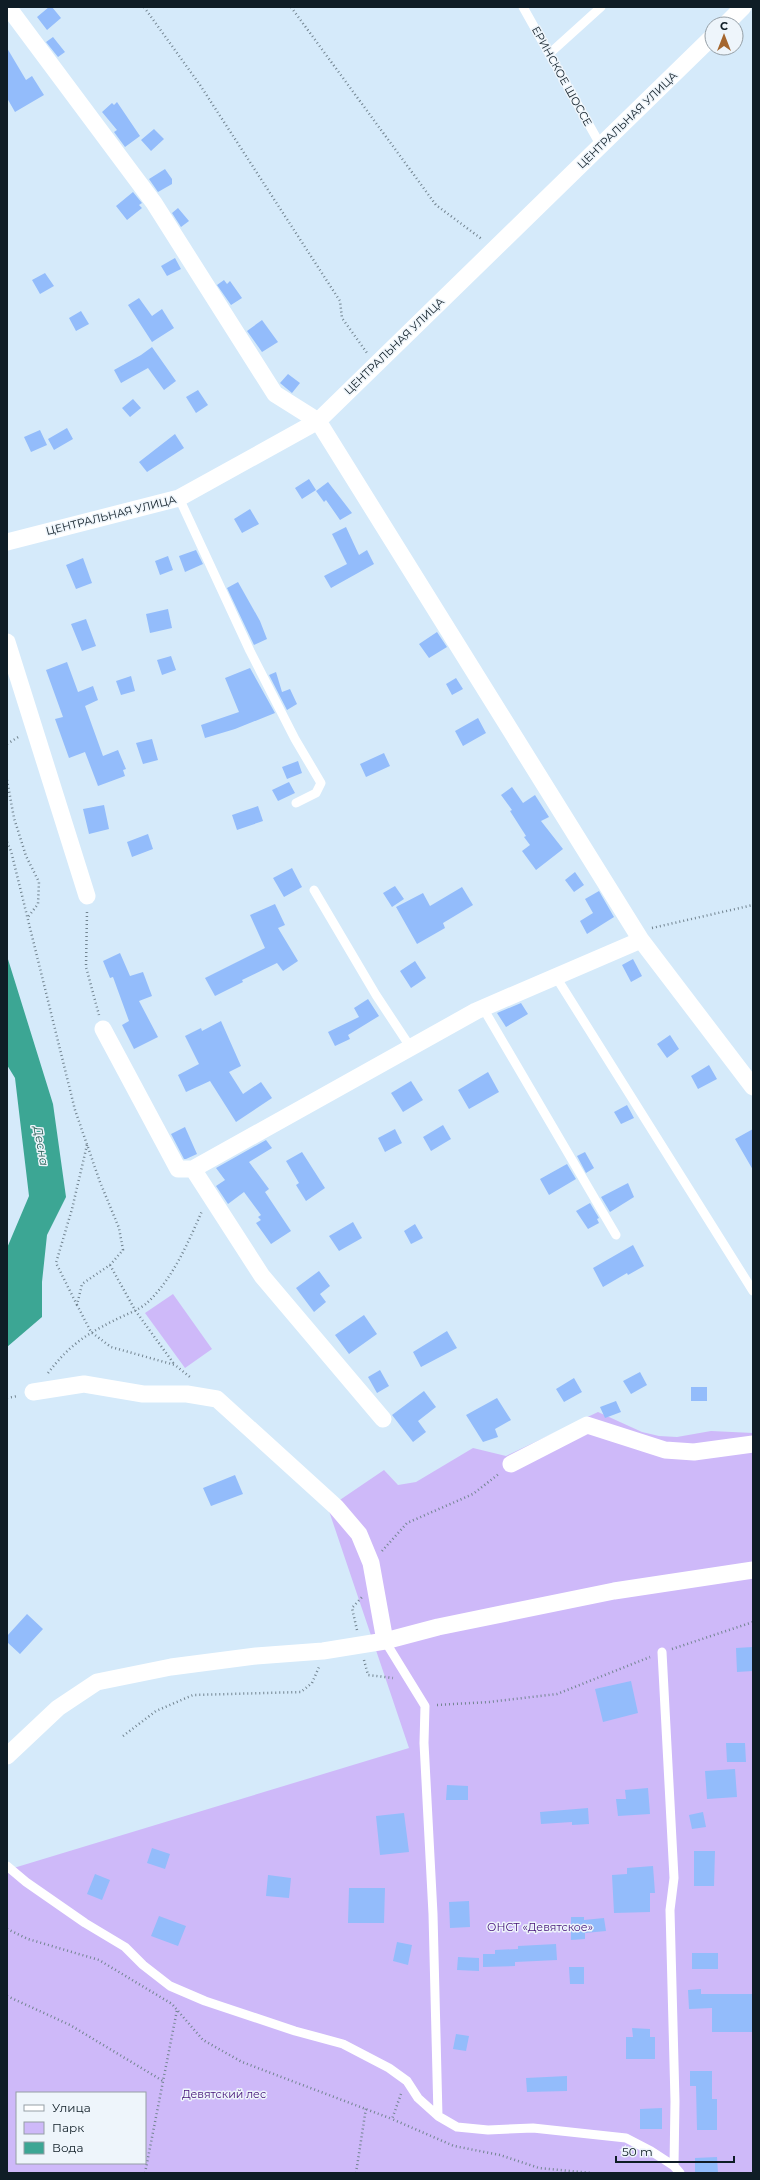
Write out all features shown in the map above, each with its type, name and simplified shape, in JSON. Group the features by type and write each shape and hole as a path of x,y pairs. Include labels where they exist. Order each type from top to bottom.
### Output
{"street":[{"path":"8,7 154,203 275,394 318,420 637,932 753,1088"},
{"path":"734,16 743,7"},
{"name":"ЦЕНТРАЛЬНАЯ УЛИЦА","path":"7,542 179,498 318,420 704,45"},
{"path":"7,642 88,896"},
{"path":"103,1029 178,1169 193,1169 483,1008 556,977 637,932"},
{"path":"193,1169 262,1276 383,1418"},
{"path":"33,1392 84,1384 143,1394 187,1394 217,1399 336,1507 358,1534 371,1563 385,1641"},
{"path":"511,1464 587,1425 665,1450 694,1452 753,1444"},
{"path":"7,1756 58,1708 97,1682 171,1667 240,1658 323,1651 385,1641 438,1627 614,1591 753,1570"}],"lane":[{"name":"ЕРИНСКОЕ ШОССЕ","path":"523,7 601,146"},
{"path":"549,54 601,7"},
{"path":"179,498 250,651 295,740 321,783 316,793 296,803"},
{"path":"314,890 376,995 411,1048"},
{"path":"556,977 753,1291"},
{"path":"483,1008 616,1235"},
{"path":"385,1641 425,1706 424,1744 433,1914 438,2116"},
{"path":"662,1652 674,1878 670,1910 677,2170"},
{"path":"7,1866 26,1882 85,1923 125,1947 143,1965 170,1986 206,2001 295,2031 343,2044 389,2068 409,2084 418,2098 438,2116 457,2127 488,2130 533,2128 626,2138 677,2170"}],"path":[{"path":"144,7 200,85 332,288 340,301 342,318 375,365"},
{"path":"291,7 436,206 494,249"},
{"path":"7,780 14,818 26,856 39,882 38,904 28,918"},
{"path":"7,842 12,851 74,1110 120,1235 123,1250 110,1265 82,1284 77,1306"},
{"path":"88,896 86,967 103,1029"},
{"path":"637,932 753,906"},
{"path":"87,1145 72,1210 56,1263 91,1332 112,1347 175,1365"},
{"path":"33,1392 65,1351 91,1332 147,1303 164,1283 185,1248 210,1194"},
{"path":"110,1265 135,1310 175,1365 193,1380"},
{"path":"371,1563 407,1523 473,1494 511,1464"},
{"path":"425,1706 490,1702 557,1694 662,1652 753,1622"},
{"path":"123,1736 156,1712 192,1696 301,1692 312,1683 319,1671 323,1651"},
{"path":"7,1929 28,1939 99,1960 172,2004 202,2040 242,2062 366,2108 454,2146 500,2155 539,2168 592,2173"},
{"path":"7,1996 70,2025 163,2081"},
{"path":"145,2173 177,2010"},
{"path":"392,2119 402,2092 409,2084"},
{"path":"356,2173 366,2108"}],"green space":[{"path":"173,1294 212,1349 185,1368 145,1313"},
{"path":"598,1412 642,1432 659,1436 677,1437 711,1431 753,1433 753,2173 7,2173 7,1870 409,1748 328,1508 384,1470 398,1485 416,1482 473,1448 506,1456"}],"water":[{"name":"Десна","path":"7,956 53,1104 66,1197 47,1235 42,1282 42,1317 7,1347 7,1248 29,1196 15,1078 7,1065"}],"building":[{"path":"49,7 52,7 61,18 47,30 37,17"},
{"path":"53,37 65,52 58,57 46,42"},
{"path":"7,48 26,80 32,76 44,95 15,112 7,98"},
{"path":"117,102 140,136 125,147 114,132 117,130 102,112 112,103 114,105"},
{"path":"154,129 164,139 151,151 141,140"},
{"path":"165,169 172,179 172,184 158,192 149,179"},
{"path":"133,192 142,203 139,205 142,208 127,220 116,206"},
{"path":"178,208 189,221 181,227 172,213"},
{"path":"175,258 181,269 167,276 161,266"},
{"path":"45,273 54,286 40,294 32,280"},
{"path":"224,280 227,284 230,281 242,298 231,305 217,285"},
{"path":"139,298 152,316 162,309 174,328 152,342 128,305"},
{"path":"81,311 89,324 76,331 69,318"},
{"path":"262,320 278,342 262,352 247,331"},
{"path":"152,347 176,381 164,390 148,368 121,383 114,370"},
{"path":"288,374 300,383 292,393 280,383"},
{"path":"198,390 208,405 196,413 186,397"},
{"path":"133,399 141,408 130,417 122,408"},
{"path":"67,428 73,439 54,450 48,439"},
{"path":"40,430 47,445 31,452 24,437"},
{"path":"175,434 184,448 147,472 139,462"},
{"path":"309,479 316,490 302,499 295,488"},
{"path":"328,482 352,513 340,520 326,500 324,502 316,491"},
{"path":"250,509 259,524 242,533 234,519"},
{"path":"346,527 359,555 367,550 374,564 331,588 324,576 347,564 332,534"},
{"path":"196,550 203,564 185,572 179,556"},
{"path":"168,556 173,570 160,575 155,561"},
{"path":"83,558 92,583 76,589 66,565"},
{"path":"238,582 260,621 267,639 254,645 227,588"},
{"path":"168,609 172,628 150,633 146,614"},
{"path":"86,619 96,646 82,651 71,624"},
{"path":"437,632 447,647 429,658 419,644"},
{"path":"171,656 176,670 162,675 157,660"},
{"path":"67,662 78,692 93,686 98,700 85,706 103,756 118,750 126,769 123,770 125,776 98,786 85,752 69,758 55,719 63,717 46,670"},
{"path":"250,668 275,713 235,729 205,738 201,725 239,712 225,678"},
{"path":"276,672 282,692 290,689 297,704 287,710 269,675"},
{"path":"131,676 135,691 121,695 116,681"},
{"path":"456,678 463,689 452,695 446,684"},
{"path":"478,718 486,733 463,746 455,731"},
{"path":"152,739 158,760 143,764 136,743"},
{"path":"384,753 390,766 366,777 360,764"},
{"path":"298,761 302,773 287,779 282,767"},
{"path":"289,782 295,793 278,801 272,790"},
{"path":"512,787 523,803 535,795 549,817 541,821 563,849 536,870 522,851 530,845 524,837 526,836 510,811 512,810 501,795"},
{"path":"104,805 109,829 89,834 83,809"},
{"path":"258,806 263,821 237,830 232,815"},
{"path":"148,834 153,849 132,857 127,842"},
{"path":"292,868 302,887 284,897 273,878"},
{"path":"575,872 584,885 574,892 565,880"},
{"path":"395,886 404,899 392,907 383,893"},
{"path":"462,887 473,905 443,923 445,928 417,944 396,907 423,893 430,906"},
{"path":"599,891 614,917 587,934 580,921 593,913 585,899"},
{"path":"275,904 285,925 278,928 298,961 283,971 277,963 242,980 243,982 215,996 205,978 265,948 250,915"},
{"path":"120,953 130,976 143,972 152,996 139,1001 158,1037 134,1049 122,1025 129,1021 113,977 110,978 103,961"},
{"path":"633,959 642,976 631,982 622,965"},
{"path":"415,961 426,978 411,988 400,971"},
{"path":"368,999 379,1016 348,1035 350,1039 335,1046 328,1032 359,1017 354,1008"},
{"path":"521,1003 528,1014 506,1027 497,1013"},
{"path":"221,1021 241,1066 229,1072 243,1094 261,1082 272,1098 236,1122 210,1081 186,1092 178,1075 199,1064 185,1036 201,1028 202,1031"},
{"path":"670,1035 679,1049 667,1058 657,1044"},
{"path":"709,1065 717,1079 698,1089 691,1076"},
{"path":"488,1072 499,1092 469,1109 458,1090"},
{"path":"411,1081 423,1100 403,1112 391,1093"},
{"path":"627,1105 634,1118 621,1124 614,1112"},
{"path":"443,1125 451,1139 431,1151 423,1137"},
{"path":"185,1127 197,1154 184,1159 171,1134"},
{"path":"395,1129 402,1143 385,1152 378,1138"},
{"path":"753,1129 753,1170 735,1139"},
{"path":"266,1140 272,1148 249,1162 269,1189 265,1192 291,1231 271,1244 256,1223 261,1220 258,1217 261,1215 244,1192 228,1204 216,1186 225,1180 216,1168"},
{"path":"302,1152 325,1188 306,1201 296,1185 299,1183 286,1161"},
{"path":"585,1152 594,1168 586,1173 577,1156"},
{"path":"567,1164 576,1179 549,1195 540,1179"},
{"path":"628,1183 634,1197 610,1212 601,1197"},
{"path":"590,1203 599,1218 597,1219 599,1223 588,1229 576,1211"},
{"path":"353,1222 362,1238 339,1251 329,1236"},
{"path":"415,1224 423,1238 411,1244 404,1231"},
{"path":"633,1245 644,1266 628,1275 627,1273 603,1287 593,1268"},
{"path":"319,1271 330,1286 320,1294 326,1302 314,1312 296,1288"},
{"path":"364,1315 377,1334 349,1354 335,1335"},
{"path":"447,1331 457,1348 421,1367 413,1352"},
{"path":"380,1370 389,1386 377,1393 368,1377"},
{"path":"640,1372 647,1385 631,1394 623,1381"},
{"path":"574,1378 582,1392 564,1402 556,1389"},
{"path":"691,1387 707,1387 707,1401 691,1401"},
{"path":"424,1391 436,1407 418,1421 426,1432 413,1442 392,1415"},
{"path":"497,1398 511,1420 495,1429 498,1437 483,1442 466,1415"},
{"path":"616,1401 621,1412 605,1418 600,1407"},
{"path":"235,1475 243,1494 211,1506 203,1488"},
{"path":"27,1614 43,1629 20,1654 7,1642 7,1636"},
{"path":"753,1647 753,1671 737,1672 736,1648"},
{"path":"631,1681 638,1713 603,1722 595,1689"},
{"path":"726,1743 745,1743 746,1762 727,1762"},
{"path":"735,1769 737,1797 707,1799 705,1771"},
{"path":"447,1785 468,1786 468,1800 446,1800"},
{"path":"648,1788 650,1814 618,1816 616,1799 626,1799 625,1790"},
{"path":"588,1808 589,1824 572,1825 572,1822 541,1824 540,1812"},
{"path":"703,1812 706,1827 692,1829 689,1815"},
{"path":"404,1813 409,1852 380,1855 376,1816"},
{"path":"152,1848 170,1854 165,1869 147,1863"},
{"path":"694,1851 715,1851 714,1886 694,1886"},
{"path":"653,1866 655,1893 650,1893 650,1912 614,1913 612,1875 627,1874 627,1868"},
{"path":"95,1874 110,1880 102,1900 87,1894"},
{"path":"268,1875 291,1878 289,1898 266,1896"},
{"path":"349,1888 385,1888 384,1923 348,1923"},
{"path":"469,1901 470,1927 450,1928 449,1902"},
{"path":"159,1916 186,1926 178,1946 151,1936"},
{"path":"571,1917 584,1917 584,1920 604,1918 606,1931 585,1933 585,1939 571,1940"},
{"path":"397,1942 412,1945 408,1965 393,1961"},
{"path":"556,1944 557,1960 515,1962 515,1966 483,1967 483,1954 495,1954 495,1950 518,1949 518,1946"},
{"path":"692,1953 718,1953 718,1969 692,1969"},
{"path":"458,1957 479,1958 479,1971 457,1970"},
{"path":"569,1967 584,1967 584,1984 570,1984"},
{"path":"701,1989 701,1994 753,1994 753,2032 712,2032 712,2008 689,2009 688,1990"},
{"path":"632,2028 650,2029 650,2037 655,2037 655,2059 626,2059 626,2037 633,2037"},
{"path":"456,2034 469,2036 466,2051 453,2049"},
{"path":"690,2071 712,2071 712,2099 717,2099 717,2130 697,2130 696,2086 690,2086"},
{"path":"567,2076 567,2091 527,2092 526,2078"},
{"path":"662,2108 662,2129 640,2129 640,2109"},
{"path":"717,2157 718,2173 695,2173 695,2158"}],"park label":[{"name":"ОНСТ «Девятское»","path":"540,1927"},
{"name":"Девятский лес","path":"224,2094"}]}
